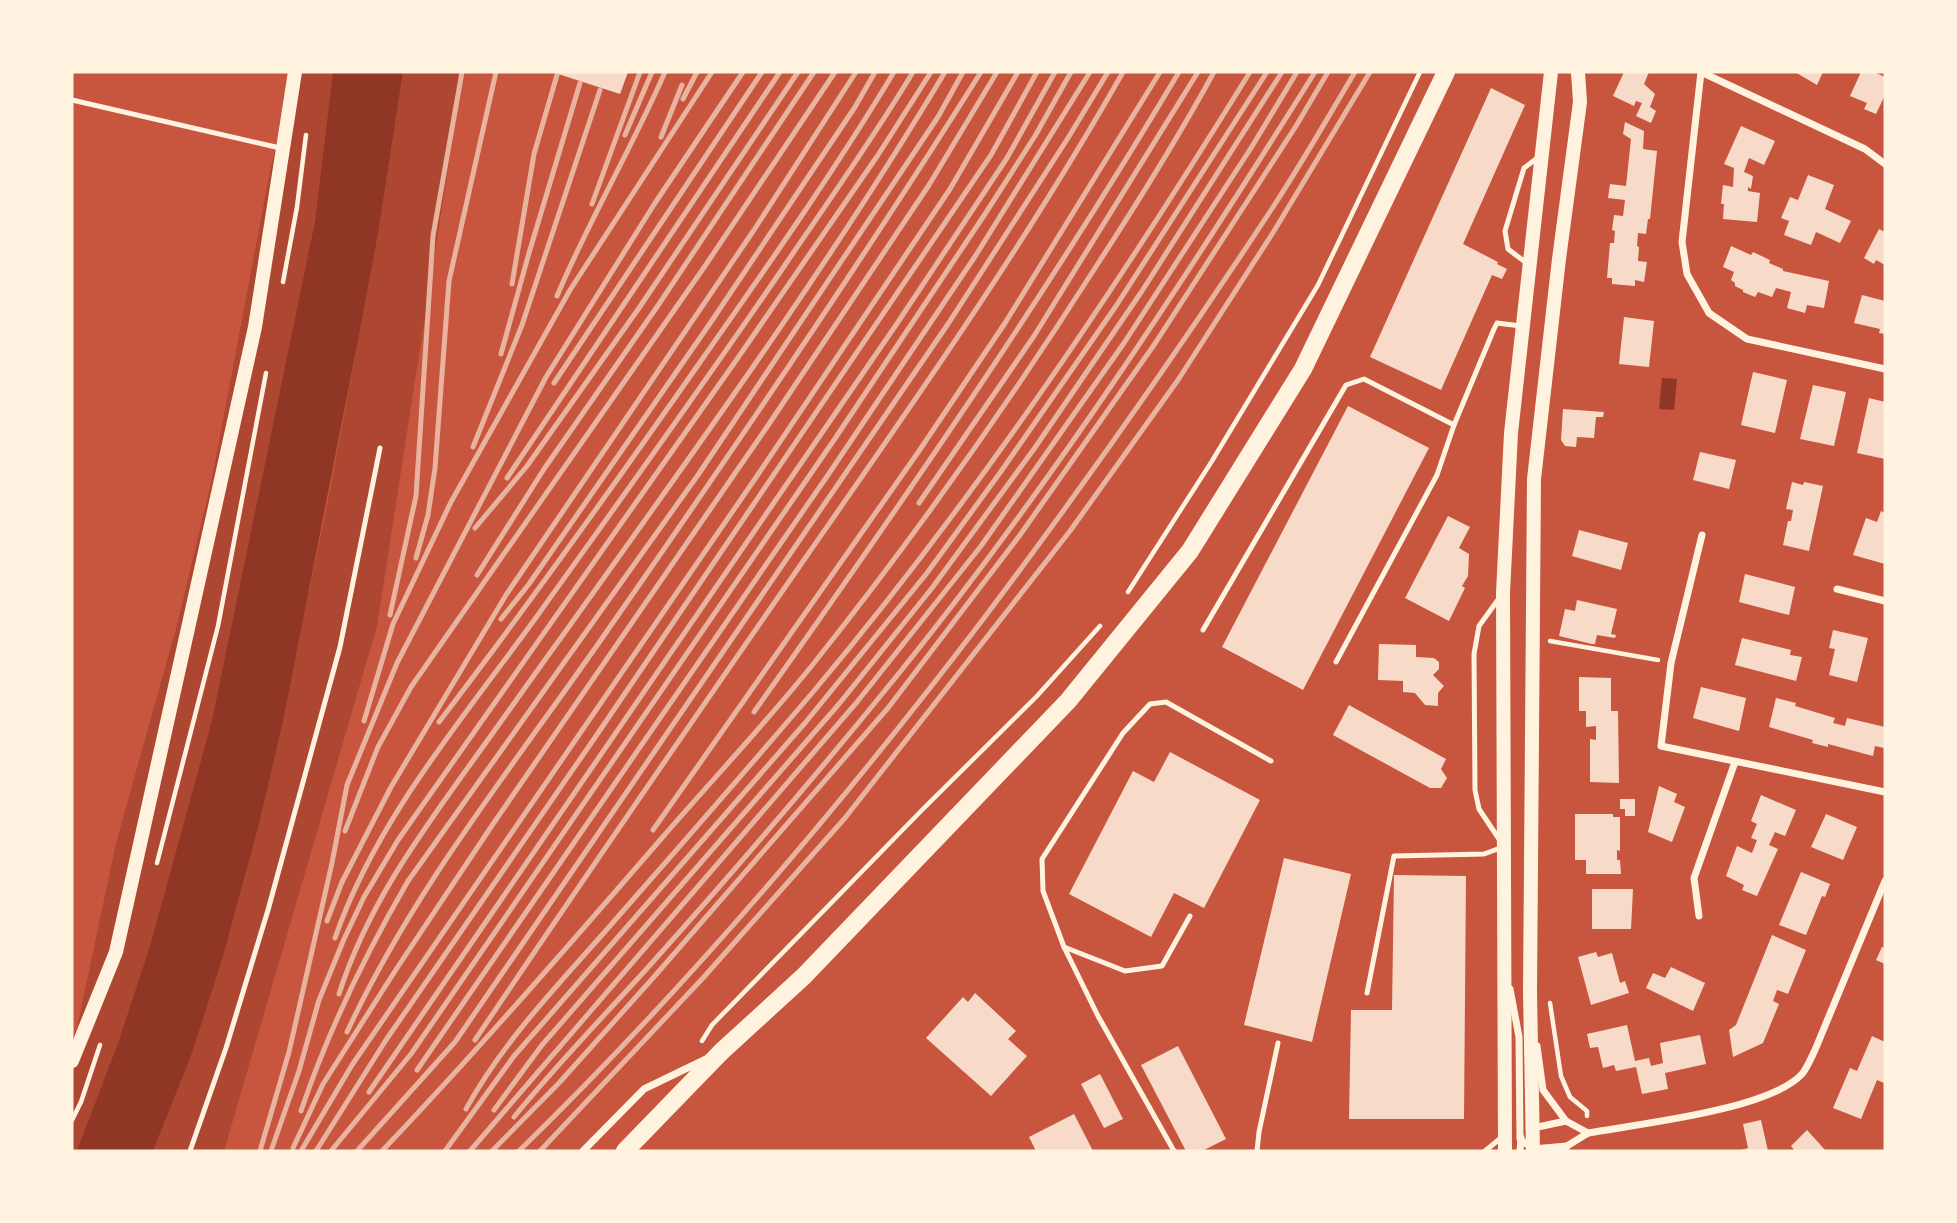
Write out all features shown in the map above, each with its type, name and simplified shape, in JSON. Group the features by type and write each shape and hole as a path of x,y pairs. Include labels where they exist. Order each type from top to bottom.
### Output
{"main road":[{"path":"72,1062 116,952 255,327 295,72"},
{"path":"625,1151 722,1052 804,976 1068,701 1190,551 1303,369 1446,72"},
{"path":"1505,1151 1503,593 1511,433 1551,72"},
{"path":"1529,1151 1534,479 1580,102 1578,72"}],"street":[{"path":"1885,164 1865,149 1701,72 1682,242 1687,274 1709,313 1747,339 1885,369"},
{"path":"1702,535 1671,663 1661,746 1885,792"},
{"path":"1837,589 1885,601"},
{"path":"1699,916 1694,878 1735,762"},
{"path":"1529,1151 1565,1148 1588,1133 1754,1102 1784,1088 1802,1074 1815,1050 1885,881"},
{"path":"1504,961 1520,1037 1520,1139 1529,1151"},
{"path":"1530,992 1543,1090 1566,1121 1588,1133"},
{"path":"583,1151 644,1089 722,1052"},
{"path":"1520,1139 1531,1128 1566,1121"},
{"path":"1520,1139 1529,1151"}],"lane":[{"path":"72,100 284,149"},
{"path":"1529,265 1507,249 1505,230 1524,168 1542,154"},
{"path":"1336,662 1437,475 1454,425 1497,323 1521,326"},
{"path":"1203,629 1346,384 1364,379 1454,425"},
{"path":"190,1151 226,1048 268,910 340,647 380,448"},
{"path":"1367,992 1394,856 1484,854 1504,846 1479,808 1475,790 1474,667 1479,626 1503,593"},
{"path":"1174,1151 1098,1016 1064,947 1043,891 1042,859 1123,733 1150,704 1166,702 1271,761"},
{"path":"1064,947 1125,971 1162,966 1190,916"},
{"path":"1257,1151 1278,1043"},
{"path":"1485,1151 1505,1135"}],"path":[{"path":"1122,602 1212,461 1318,285 1420,72"},
{"path":"682,1070 712,1025 1037,696 1103,623"},
{"path":"1532,638 1671,663"}],"shaded area":[{"path":"295,72 334,72 315,221 212,720 150,946 80,1145 77,1151 72,1151 72,1039 77,1028 116,843 177,625 212,479 270,171"},
{"path":"333,72 403,72 359,335 283,721 258,828 222,960 191,1056 153,1151 77,1151 118,1043 150,946 212,720 315,221"},
{"path":"403,72 463,72 377,626 224,1151 153,1151 191,1056 222,960 258,828 327,506 378,234"},
{"path":"1662,378 1677,379 1674,410 1659,409"}],"building":[{"path":"552,72 628,72 620,94"},
{"path":"1624,72 1649,72 1644,84 1655,94 1650,107 1656,111 1651,123 1636,116 1642,103 1636,101 1634,106 1613,96"},
{"path":"1795,72 1823,72 1817,85"},
{"path":"1861,72 1874,72 1885,77 1885,95 1876,114 1864,109 1867,103 1850,96"},
{"path":"1491,88 1525,105 1463,244 1507,269 1502,279 1492,275 1441,390 1370,357"},
{"path":"1625,122 1644,131 1643,149 1657,151 1650,219 1646,234 1638,233 1638,261 1647,262 1644,282 1635,280 1635,286 1612,284 1612,278 1607,278 1610,243 1614,243 1614,215 1623,216 1625,200 1608,198 1610,184 1626,186 1631,139 1623,134"},
{"path":"1741,126 1775,141 1764,165 1749,158 1744,172 1753,176 1751,189 1748,187 1748,191 1760,193 1757,222 1723,219 1723,185 1733,187 1734,168 1724,164"},
{"path":"1808,175 1834,185 1825,209 1851,221 1840,243 1816,232 1811,245 1784,235 1789,221 1781,218 1790,197 1798,200"},
{"path":"1879,229 1885,232 1885,265 1876,260 1874,264 1864,258"},
{"path":"1731,246 1770,260 1769,263 1783,271 1829,281 1824,308 1807,305 1805,313 1787,308 1791,292 1776,288 1772,297 1758,292 1755,297 1743,292 1731,280 1734,272 1723,267"},
{"path":"1862,295 1885,301 1885,334 1879,333 1880,329 1854,323"},
{"path":"1624,317 1654,321 1649,367 1619,364"},
{"path":"1753,372 1787,380 1775,433 1741,425"},
{"path":"1813,385 1846,392 1834,446 1800,439"},
{"path":"1869,398 1885,402 1885,459 1857,453"},
{"path":"1348,406 1429,448 1303,690 1222,647"},
{"path":"1563,409 1604,412 1603,417 1596,417 1594,438 1577,437 1576,447 1565,446 1561,440"},
{"path":"1700,452 1736,460 1729,489 1693,480"},
{"path":"1792,482 1823,486 1809,551 1783,545 1793,510 1786,509"},
{"path":"1881,511 1885,513 1885,564 1853,555 1866,518 1877,522"},
{"path":"1448,516 1470,527 1459,548 1469,554 1468,576 1449,621 1405,598"},
{"path":"1579,530 1628,543 1621,570 1572,556"},
{"path":"1745,574 1795,587 1789,615 1739,602"},
{"path":"1577,600 1617,609 1611,634 1616,635 1615,638 1597,635 1595,644 1592,644 1559,636 1565,609 1575,611"},
{"path":"1833,630 1868,638 1857,682 1829,675 1835,649 1829,648"},
{"path":"1742,638 1791,650 1790,655 1802,657 1796,681 1735,665"},
{"path":"1379,644 1416,645 1416,657 1434,658 1439,662 1439,669 1433,675 1444,686 1438,693 1438,706 1425,705 1415,693 1403,692 1403,681 1378,680"},
{"path":"1579,677 1611,678 1611,711 1618,711 1619,783 1590,782 1590,739 1596,740 1596,726 1586,727 1586,711 1579,711"},
{"path":"1701,687 1746,698 1739,731 1693,718"},
{"path":"1776,698 1835,718 1833,723 1845,726 1847,718 1885,727 1884,748 1875,746 1873,756 1828,744 1828,747 1812,743 1813,740 1769,727"},
{"path":"1349,705 1446,759 1441,769 1447,778 1441,788 1430,788 1333,735"},
{"path":"1170,752 1260,800 1204,908 1174,893 1151,937 1069,894 1133,771 1154,782"},
{"path":"1659,786 1677,794 1674,802 1685,807 1672,842 1648,832"},
{"path":"1761,795 1796,810 1785,836 1775,832 1769,845 1778,849 1757,896 1742,890 1744,885 1726,876 1737,846 1752,853 1757,840 1751,838 1757,824 1751,821"},
{"path":"1620,799 1635,799 1635,816 1625,816 1625,809 1620,809"},
{"path":"1575,814 1613,814 1613,817 1620,817 1620,851 1617,850 1617,860 1620,860 1621,874 1586,874 1586,860 1575,860"},
{"path":"1826,814 1857,827 1843,860 1811,847"},
{"path":"1284,858 1351,874 1312,1042 1244,1025"},
{"path":"1801,872 1830,884 1825,897 1822,896 1806,935 1779,925"},
{"path":"1394,875 1466,876 1464,1119 1349,1119 1351,1010 1392,1010"},
{"path":"1592,889 1633,889 1631,929 1592,929"},
{"path":"1772,935 1806,950 1788,994 1777,990 1773,1001 1779,1004 1763,1043 1733,1057 1729,1030 1736,1025"},
{"path":"1882,947 1885,948 1885,964 1876,960"},
{"path":"1596,952 1598,957 1612,953 1620,983 1625,981 1629,993 1591,1005 1578,957"},
{"path":"1671,967 1705,983 1693,1011 1646,988 1653,973 1665,978"},
{"path":"975,993 1016,1031 1008,1039 1027,1056 991,1096 926,1038 963,997 968,1002"},
{"path":"1627,1025 1635,1061 1649,1058 1651,1066 1663,1063 1660,1043 1700,1035 1706,1064 1665,1073 1668,1089 1642,1094 1636,1067 1616,1071 1614,1065 1603,1068 1598,1047 1590,1048 1587,1034"},
{"path":"1872,1036 1885,1042 1885,1079 1884,1083 1877,1080 1861,1119 1833,1108 1850,1068 1857,1071"},
{"path":"1178,1046 1226,1139 1202,1151 1186,1151 1141,1065"},
{"path":"1100,1074 1123,1119 1104,1128 1081,1084"},
{"path":"1074,1114 1093,1151 1036,1151 1029,1137"},
{"path":"1761,1120 1768,1151 1738,1151 1748,1148 1743,1124"},
{"path":"1807,1130 1826,1151 1795,1151 1791,1146"}],"railway":[{"path":"390,615 416,496 433,236 462,72"},
{"path":"416,558 428,515 435,468 449,281 496,72"},
{"path":"592,204 640,72"},
{"path":"625,135 652,72"},
{"path":"557,296 665,72"},
{"path":"683,99 697,72"},
{"path":"364,721 393,624 451,502 570,290 712,72"},
{"path":"260,1151 289,1052 347,785 397,663 546,377 655,203 743,72"},
{"path":"554,383 762,72"},
{"path":"507,478 780,72"},
{"path":"475,528 527,466 639,308 798,72"},
{"path":"477,575 544,469 659,304 814,72"},
{"path":"345,831 378,747 411,687 705,266 835,72"},
{"path":"327,921 342,882 391,787 506,595 754,230 856,72"},
{"path":"501,619 529,584 711,322 855,107 875,72"},
{"path":"439,722 573,541 728,323 825,181 894,72"},
{"path":"335,938 374,850 425,768 540,612 726,350 852,168 913,72"},
{"path":"271,1151 299,1071 319,1000 364,897 398,840 735,362 878,155 931,72"},
{"path":"339,994 363,934 409,852 762,354 856,214 945,72"},
{"path":"301,1111 348,994 408,881 698,475 938,117 963,72"},
{"path":"347,1032 403,927 434,877 749,425 981,72"},
{"path":"293,1148 323,1084 397,968 769,424 929,185 997,72"},
{"path":"301,1151 352,1065 759,473 950,189 1018,72"},
{"path":"316,1151 386,1040 991,155 1037,72"},
{"path":"369,1092 896,325 1007,158 1055,72"},
{"path":"331,1151 411,1054 834,440 985,214 1035,136 1071,72"},
{"path":"417,1070 830,472 976,255 1090,72"},
{"path":"357,1151 455,1042 948,324 1108,72"},
{"path":"475,1040 970,318 1087,135 1123,72"},
{"path":"653,830 919,451 1005,323 1160,72"},
{"path":"754,712 973,396 1078,235 1179,72"},
{"path":"919,503 1034,336 1198,72"},
{"path":"382,1151 523,996 758,729 852,615 961,468 1030,367 1143,194 1214,72"},
{"path":"466,1109 498,1058 536,1010 813,692 931,544 1096,312 1250,72"},
{"path":"445,1151 514,1056 805,723 927,573 1116,306 1267,72"},
{"path":"494,1110 542,1045 839,704 932,588 1034,449 1142,291 1282,72"},
{"path":"470,1151 857,702 981,546 1124,343 1251,148 1297,72"},
{"path":"514,1117 777,820 956,600 1065,453 1116,378 1315,72"},
{"path":"492,1151 559,1083 653,978 888,708 1020,535 1154,345 1328,72"},
{"path":"519,1151 643,1025 703,959 819,826 930,688 1059,517 1168,363 1284,190 1355,72"},
{"path":"540,1151 703,978 845,818 1070,531 1178,380 1274,231 1370,72"},
{"path":"512,284 534,154 557,75"},
{"path":"501,354 580,83"},
{"path":"661,137 682,85"},
{"path":"473,447 522,325 600,90"}]}
